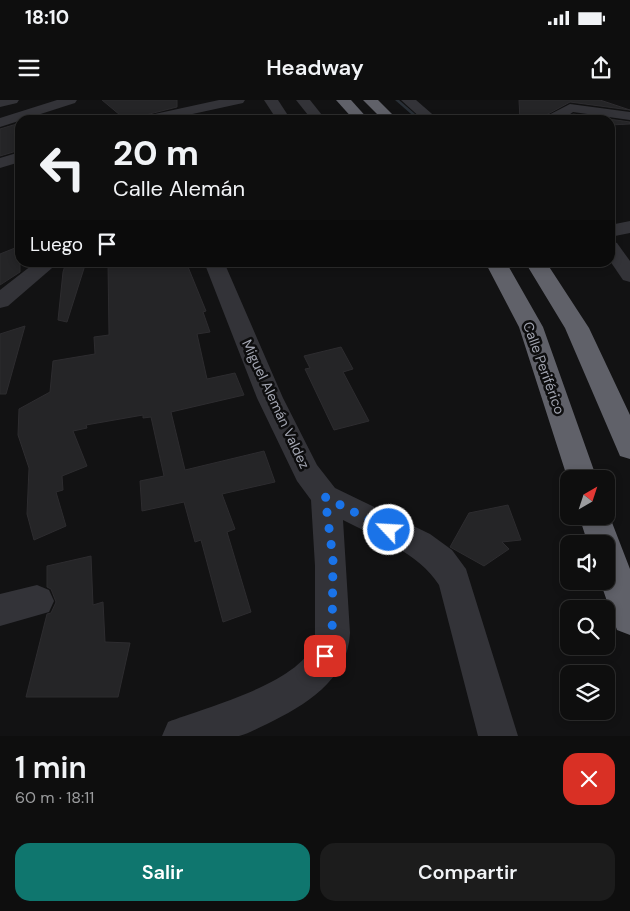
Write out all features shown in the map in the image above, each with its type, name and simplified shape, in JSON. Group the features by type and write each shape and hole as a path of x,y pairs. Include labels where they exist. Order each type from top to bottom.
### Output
{"highway":[{"path":"342,100 357,115"},
{"path":"370,100 386,115"},
{"name":"Calle Periférico","path":"498,267 531,327 579,470"},
{"path":"539,267 552,284 586,344 630,448"},
{"path":"615,574 630,618"}],"street":[{"path":"0,102 12,100"},
{"path":"24,115 70,100"},
{"path":"169,115 238,100"},
{"path":"271,100 281,115"},
{"path":"303,100 315,115"},
{"path":"408,100 426,115"},
{"path":"558,115 565,104 630,116"},
{"path":"0,123 15,118"},
{"path":"0,164 15,159"},
{"path":"615,229 630,227"},
{"path":"615,254 630,276"},
{"path":"0,301 43,267"},
{"name":"Miguel Alemán Valdez","path":"216,267 270,398 307,472 325,497 419,544 441,560 454,580 498,736"},
{"path":"182,736 245,716 303,684 319,668 332,643 333,559 325,497"},
{"path":"0,610 37,601"}],"building":[{"path":"102,100 177,100 177,107 146,115 120,115"},
{"path":"519,100 600,100 630,110 570,102 546,115 520,115"},
{"path":"615,120 630,122 630,124 615,125"},
{"path":"15,124 15,152 0,156 0,129"},
{"path":"15,248 15,267 20,267 20,272 0,285 0,254"},
{"path":"64,267 84,267 67,322 58,320"},
{"path":"108,267 188,267 206,311 203,312 210,332 197,334 207,379 235,373 244,395 171,412 185,470 264,451 275,482 222,494 235,529 227,532 251,612 223,622 201,540 195,542 184,502 142,511 140,481 164,476 151,417 143,418 143,415 86,425 87,428 73,431 87,466 62,476 63,490 56,492 66,526 34,540 27,514 29,468 18,435 19,409 50,392 53,361 95,354 94,337 109,335"},
{"path":"25,326 6,394 0,394 0,334"},
{"path":"341,347 353,369 343,372 369,421 334,430 305,369 310,368 304,356"},
{"path":"508,505 521,540 502,542 509,549 484,566 450,547 469,513"},
{"path":"91,556 93,605 103,602 105,642 130,643 118,697 26,697 47,614 51,613 56,602 51,589 47,587 47,566"}],"waterway":[{"path":"397,100 414,115"}],"route":[{"path":"325,656 332,643 333,559 325,497 389,530"}]}
